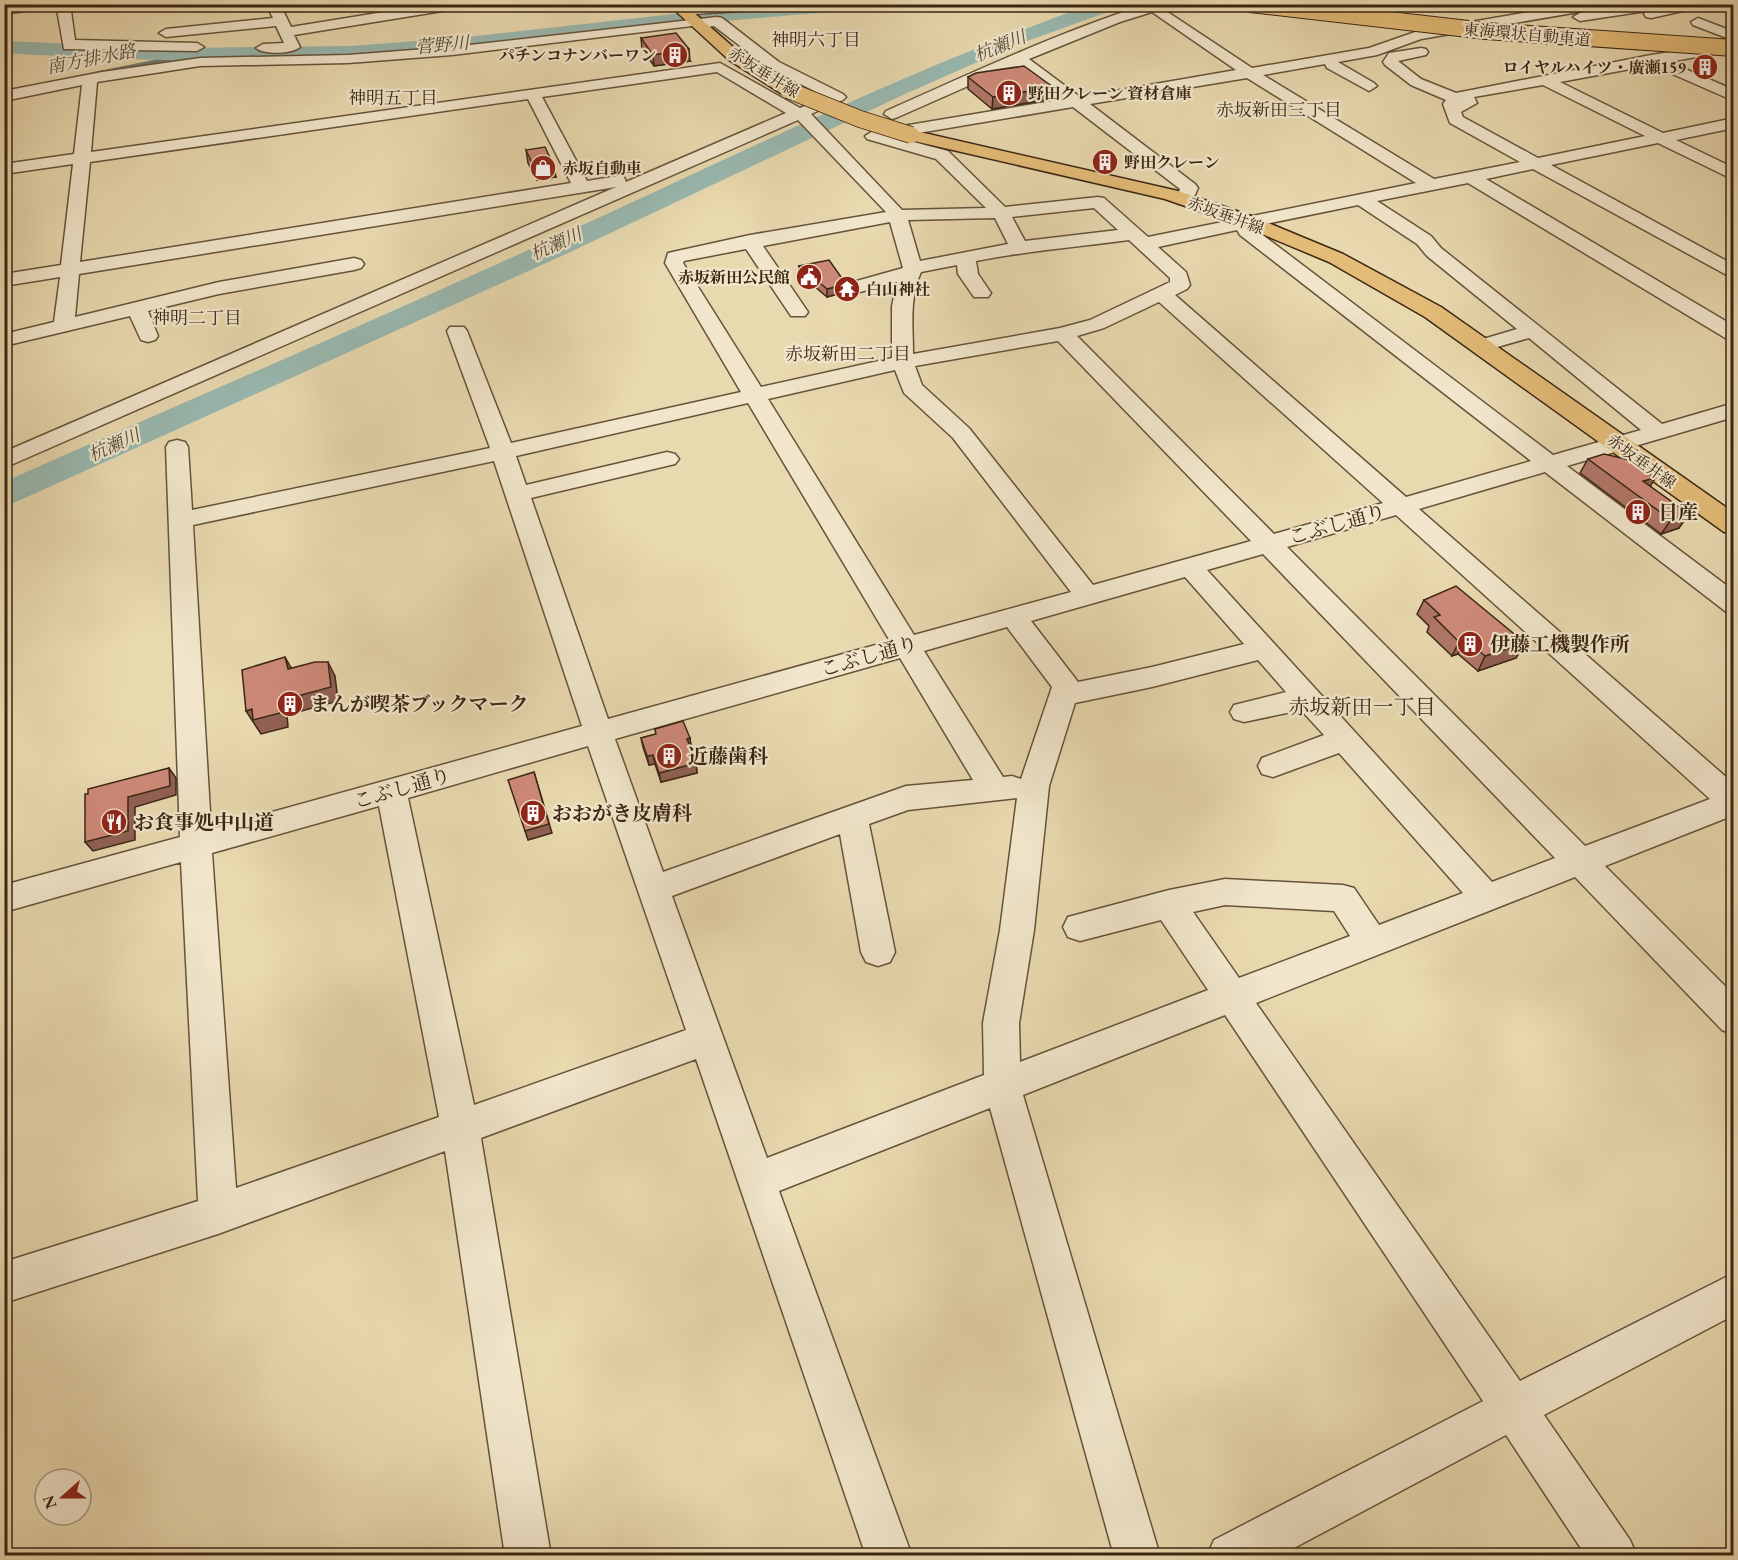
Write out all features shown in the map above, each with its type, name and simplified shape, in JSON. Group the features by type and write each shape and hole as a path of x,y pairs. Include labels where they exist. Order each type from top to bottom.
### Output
{"main road":[{"name":"東海環状自動車道","path":"1250,4 1486,31 1732,40"},
{"name":"東海環状自動車道","path":"1293,4 1489,25 1732,40"},
{"name":"赤坂垂井線","path":"687,15 735,57 788,90 844,114 921,130 1185,200 1247,221 1336,258 1433,312 1734,526"}],"street":[{"path":"4,10 44,4"},
{"path":"63,4 70,45 293,47 273,4"},
{"path":"95,45 147,35 284,26 461,4"},
{"path":"4,96 200,62 348,59 452,51 687,15 787,4"},
{"path":"1252,75 1372,52 1418,35 1602,4"},
{"path":"1466,142 1451,104 1459,100 1416,82 1390,62 1394,56 1413,54 1469,36 1524,35 1569,19 1669,4"},
{"path":"1696,4 1649,14 1571,23 1734,96"},
{"path":"1727,4 1734,7"},
{"path":"838,138 1114,19 1161,8 1252,75 1431,185"},
{"path":"4,461 364,301 803,115 838,97 774,65 717,21 687,15"},
{"path":"1698,22 1732,40"},
{"path":"1454,115 1469,103 1462,95 1707,50 1732,40"},
{"path":"1601,50 1631,64"},
{"path":"1707,50 1734,57"},
{"path":"735,57 718,61 720,67 838,138 897,215 912,269 904,288 902,306 903,362 912,388 961,433 1087,595"},
{"path":"838,138 921,130 1075,102 1370,58"},
{"path":"999,67 1026,63 1190,188 1185,200"},
{"path":"1332,64 1369,86"},
{"path":"4,169 720,67"},
{"path":"64,326 90,83 87,80"},
{"path":"1545,80 1734,175"},
{"path":"534,94 582,187"},
{"path":"892,114 921,130"},
{"path":"1454,115 1734,273"},
{"path":"860,279 1019,247 1138,239 1247,221 1431,185 1476,172 1536,163 1734,123"},
{"path":"873,136 942,155 1001,213 1019,247"},
{"path":"1476,172 1734,335"},
{"path":"4,279 639,178 655,178"},
{"path":"1361,199 1424,240 1434,252 1658,432"},
{"path":"179,520 503,452 755,394 903,362 1063,334 1097,324 1180,285 1179,276 1098,202 1001,213 897,215 750,242 670,253 674,262 755,394 908,645 995,790"},
{"path":"1247,221 1246,231 1734,605"},
{"path":"346,225 361,297 364,301"},
{"path":"750,242 798,312"},
{"path":"966,257 968,274 981,293"},
{"path":"4,340 219,288 354,264"},
{"path":"756,1181 1734,802 1162,294"},
{"path":"137,308 148,336"},
{"path":"1480,346 1533,331"},
{"path":"458,332 503,452 598,732 889,1556"},
{"path":"1063,334 1734,1019"},
{"name":"こぶし通り","path":"4,899 1190,567 1734,410"},
{"path":"177,447 196,846 218,1214"},
{"path":"517,494 667,459"},
{"path":"1190,567 1486,897"},
{"path":"1013,616 1066,686 1034,786 1017,930 1000,1023 1002,1085 1137,1556"},
{"path":"1063,695 1152,677 1264,649"},
{"path":"1244,712 1308,698"},
{"path":"1273,766 1345,739"},
{"path":"654,889 906,798 1034,786"},
{"path":"391,791 460,1127 528,1556"},
{"path":"852,818 878,952"},
{"path":"1080,927 1225,892 1343,898 1371,941"},
{"path":"1169,904 1614,1556"},
{"path":"4,1282 218,1214 707,1039"},
{"path":"1230,1556 1734,1293"}],"building":[{"path":"676,33 689,49 653,55 641,38"},
{"path":"1024,66 1053,87 993,97 968,77 976,73"},
{"path":"545,147 553,164 534,167 526,150"},
{"path":"829,260 846,284 827,289 799,266"},
{"path":"1604,454 1630,460 1655,478 1643,481 1689,514 1671,520 1588,459"},
{"path":"1456,586 1525,643 1485,656 1466,640 1459,642 1434,617 1440,615 1424,600"},
{"path":"285,657 288,669 315,662 328,662 331,687 279,701 280,713 253,720 252,709 246,711 242,670"},
{"name":"近藤歯科","path":"683,721 696,763 659,773 653,755 647,756 641,738 656,734 655,729"},
{"path":"169,768 170,786 128,797 128,831 85,842 85,794 88,794 88,789"},
{"name":"おおがき皮膚科","path":"534,772 549,824 525,831 508,780"}],"waterway":[{"name":"菅野川","path":"4,47 120,53 236,55 351,52 467,43 775,9 878,4"},
{"name":"杭瀬川","path":"4,495 556,248 897,89 1009,41 1112,4"},
{"name":"南方排水路","path":"94,74 184,56"}],"place":[{"name":"パチンコナンバーワン","path":"675,55"},
{"name":"ロイヤルハイツ・廣瀬159","path":"1705,67"},
{"name":"野田クレーン 資材倉庫","path":"1009,93"},
{"name":"野田クレーン","path":"1105,162"},
{"name":"赤坂自動車","path":"543,168"},
{"name":"赤坂新田公民館","path":"809,277"},
{"name":"白山神社","path":"847,289"},
{"name":"日産","path":"1638,512"},
{"name":"伊藤工機製作所","path":"1470,644"},
{"name":"まんが喫茶ブックマーク","path":"290,704"},
{"name":"近藤歯科","path":"669,756"},
{"name":"おおがき皮膚科","path":"533,813"},
{"name":"お食事処中山道","path":"114,822"}],"district":[{"name":"神明六丁目","path":"816,40"},
{"name":"神明五丁目","path":"393,98"},
{"name":"赤坂新田三丁目","path":"1279,110"},
{"name":"神明二丁目","path":"197,318"},
{"name":"赤坂新田二丁目","path":"848,354"},
{"name":"赤坂新田一丁目","path":"1362,707"}]}
